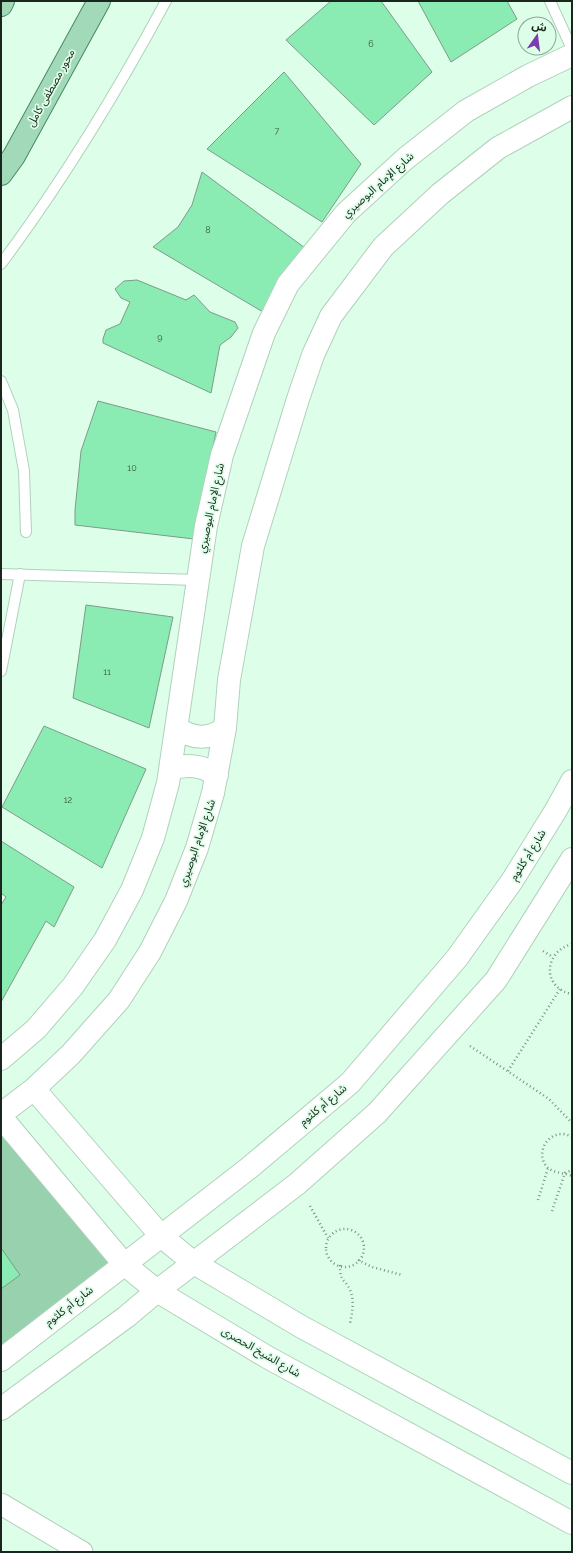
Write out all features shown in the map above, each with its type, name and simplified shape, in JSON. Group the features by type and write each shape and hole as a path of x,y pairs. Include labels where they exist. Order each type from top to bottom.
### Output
{"main road":[{"path":"1,5 3,1"},
{"name":"محور مصطفى كامل","path":"1,174 14,156 99,1"}],"street":[{"name":"شارع الإمام البوصيري","path":"1,1059 36,1028 73,986 105,940 132,890 153,838 168,783 197,580 206,526 222,455 264,333 288,284 346,213 405,159 466,111 528,76 572,55"},
{"name":"شارع الإمام البوصيري","path":"1,1114 34,1089 70,1054 119,1000 150,952 176,901 197,848 217,775 225,728 229,680 253,546 298,399 313,355 331,316 383,247 440,194 498,148 572,107"},
{"path":"177,728 192,736 201,737 210,736 225,728"},
{"path":"170,769 189,765 199,766 208,769 217,775"},
{"name":"شارع أم كلثوم","path":"1,1360 249,1168 350,1083 456,958 512,881 556,810 572,781"},
{"path":"1,1409 126,1317 157,1290 297,1184 377,1113 496,980 572,859"},
{"path":"34,1089 161,1236 194,1263 300,1326 572,1473"},
{"name":"شارع الشيخ الحصرى","path":"1,1118 124,1264 157,1290 267,1357 572,1523"},
{"path":"1,1504 82,1552"}],"lane":[{"path":"1,264 62,177 96,124 166,1"},
{"path":"550,1 572,49"},
{"path":"1,381 12,410 24,471 26,532"},
{"path":"1,574 197,580"},
{"path":"1,671 20,574"}],"path":[{"path":"572,944 558,950 550,965 552,980 560,989 572,994"},
{"path":"508,1071 560,989"},
{"path":"449,1032 548,1099 572,1122"},
{"path":"572,1137 568,1134 559,1134 550,1137 544,1143 542,1152 543,1160 548,1168 556,1172 565,1173 572,1176"},
{"path":"538,1200 548,1168"},
{"path":"552,1211 565,1173 572,1170"},
{"path":"297,1184 328,1238"},
{"path":"342,1229 350,1229 358,1234 362,1240 364,1248 362,1256 358,1260 356,1263 348,1266 332,1262 327,1255 326,1246 328,1238 334,1232 342,1229"},
{"path":"358,1260 372,1267 402,1276"},
{"path":"340,1265 340,1276 350,1289 354,1304 345,1351"}],"green space":[{"path":"1,1117 124,1264 1,1360"}],"building":[{"path":"331,1 381,1 432,72 374,125 286,40"},
{"path":"418,1 507,1 517,19 451,62"},
{"path":"284,72 361,164 322,222 207,149"},
{"path":"202,172 305,248 263,312 153,247 178,227 192,205"},
{"path":"137,280 186,300 194,295 210,312 235,322 238,328 231,337 220,345 211,393 103,343 106,330 120,324 130,302 121,298 115,289 124,281"},
{"path":"98,401 216,432 194,539 75,525 75,510 81,451"},
{"path":"86,605 173,617 149,728 73,698"},
{"path":"44,726 146,769 102,868 2,807"},
{"path":"1,841 74,887 54,927 46,921 1,1002 1,905 6,897 1,893"},
{"path":"1,1248 20,1275 1,1289"}]}
